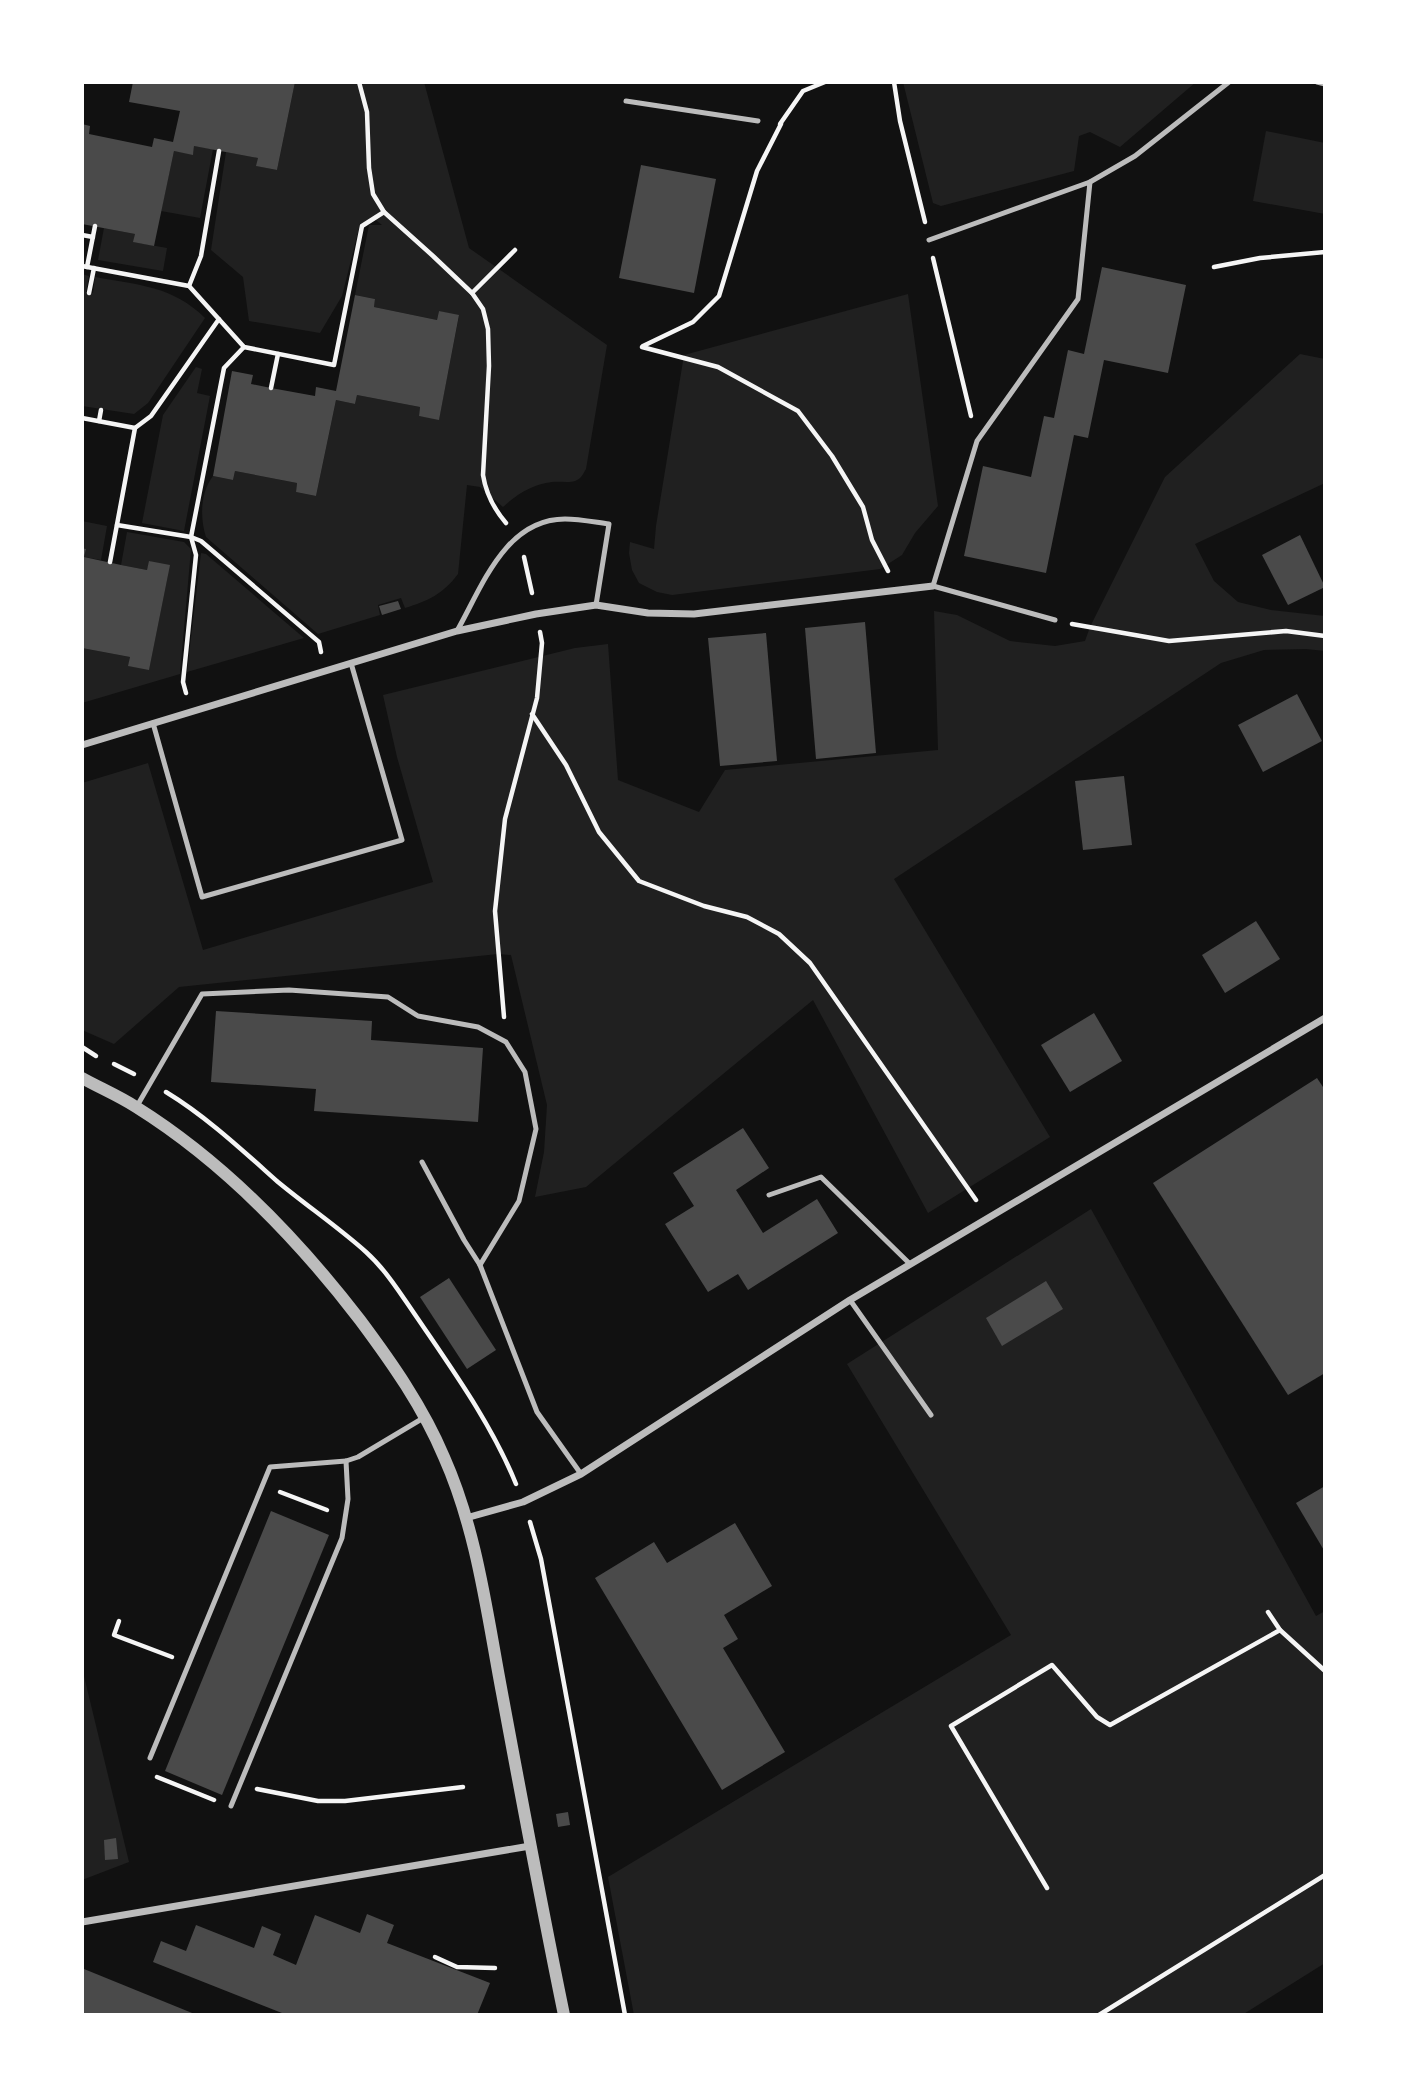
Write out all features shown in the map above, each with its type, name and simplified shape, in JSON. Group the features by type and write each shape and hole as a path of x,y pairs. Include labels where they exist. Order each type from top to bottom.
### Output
{"street":[{"path":"82,745 457,631 536,614 596,605 648,613 694,614 933,586"},
{"path":"466,1518 523,1502 581,1474 850,1300 1325,1018"},
{"path":"82,1078 136,1107 241,1187 293,1238 371,1336 425,1417 444,1456 466,1518 478,1567 564,2015"},
{"path":"82,1922 530,1846"}],"lane":[{"path":"929,240 1090,182 1135,156 1229,82"},
{"path":"1318,82 1325,84"},
{"path":"626,101 758,121"},
{"path":"1055,620 933,586 977,441 1078,299 1090,182"},
{"path":"457,631 499,555 519,534 531,526 563,519 609,524 596,605"},
{"path":"153,723 202,897 402,840 351,663"},
{"path":"136,1107 202,994 289,990 388,997 418,1016 478,1027 506,1042 525,1072 536,1129 519,1201 481,1265"},
{"path":"422,1162 464,1240 481,1265 537,1412 581,1474"},
{"path":"769,1195 821,1177 910,1264"},
{"path":"850,1300 931,1415"},
{"path":"150,1758 270,1467 346,1461 358,1457 425,1417"},
{"path":"231,1807 342,1538 348,1499 346,1461"}],"path":[{"path":"359,82 367,112 373,194 383,212 472,293 483,309 488,329 489,366 483,475 485,489 505,522 519,534 542,643 537,698 505,818 495,911 506,1042"},
{"path":"825,82 803,91 781,124 757,171 719,296 693,322 642,347 718,367 798,411 832,456 863,507 872,540 897,590"},
{"path":"758,121 781,124"},
{"path":"189,286 201,256 219,151"},
{"path":"95,226 85,267 189,286 244,346 334,365 340,354 362,226 383,212"},
{"path":"82,235 93,237"},
{"path":"472,293 515,250"},
{"path":"1214,267 1260,258 1325,252"},
{"path":"89,293 94,268"},
{"path":"110,562 135,428 151,416 219,319"},
{"path":"183,682 197,555 191,537 224,368 244,346"},
{"path":"271,388 278,354"},
{"path":"99,421 101,410"},
{"path":"82,418 135,428"},
{"path":"117,525 201,541 318,642"},
{"path":"1055,620 1169,641 1286,631 1325,636"},
{"path":"533,714 566,765 599,832 639,881 704,906 747,917 779,934 810,964 976,1200"},
{"path":"82,1047 99,1057"},
{"path":"109,1062 182,1101 373,1259 387,1274 460,1381 508,1465"},
{"path":"263,1485 346,1518"},
{"path":"538,1543 625,2015"},
{"path":"1268,1612 1280,1630 1325,1671"},
{"path":"119,1621 114,1635 155,1651"},
{"path":"1047,1888 951,1726 1052,1665 1097,1717 1110,1725 1280,1630"},
{"path":"151,1774 231,1807"},
{"path":"239,1785 318,1801 364,1799 463,1787"},
{"path":"1099,2015 1325,1875"},
{"path":"436,1957 457,1967 495,1968"}],"shaded area":[{"path":"295,82 424,82 469,248 607,345 586,469 580,478 572,482 552,482 532,487 503,507 480,487 467,485 458,574 447,587 428,599 405,608 401,598 378,605 380,615 318,634 206,537 202,506 209,483 213,476 233,480 235,471 297,483 296,492 316,496 336,400 355,404 357,395 420,407 419,416 439,419 459,316 439,311 437,320 374,307 375,299 355,295 369,225 382,225 372,217 360,224 342,296 320,333 249,321 243,277 211,250 226,152 258,158 257,166 277,170"},
{"path":"903,82 1196,82 1120,147 1090,132 1079,136 1074,171 941,206 933,203"},
{"path":"1266,131 1325,143 1325,214 1253,201"},
{"path":"194,146 213,149 200,218 161,211 174,151 193,154"},
{"path":"104,228 135,234 134,242 167,248 163,271 98,260"},
{"path":"82,274 89,276 86,292 93,293 95,277 154,288 180,299 205,318 148,403 134,414 82,406"},
{"path":"908,294 938,506 915,533 902,555 880,569 672,595 657,592 639,583 632,570 630,542 654,549 684,355"},
{"path":"1300,354 1325,359 1325,483 1195,544 1214,581 1238,602 1271,610 1325,616 1325,651 1264,650 1221,663 894,879 1050,1137 928,1213 813,1000 586,1187 535,1197 544,1152 547,1105 511,955 498,954 179,987 114,1044 82,1030 82,783 148,763 203,950 433,882 397,757 383,695 575,648 608,644 618,780 699,812 725,770 938,750 934,611 957,615 1010,641 1055,646 1085,641 1165,477"},
{"path":"196,367 202,369 197,393 210,396 184,531 142,523 163,415"},
{"path":"82,521 107,526 101,560 84,557 86,549 82,548"},
{"path":"127,532 184,542 191,549 180,674 82,703 82,648 130,657 129,666 149,669 168,574 150,561 147,570 121,565"},
{"path":"201,553 206,554 304,638 187,672"},
{"path":"1091,1209 1316,1616 1325,1611 1325,1963 1242,2015 634,2015 608,1877 1011,1635 847,1364"},
{"path":"82,1668 129,1862 82,1880"}],"building":[{"path":"133,82 295,82 277,170 256,166 258,158 194,146 193,155 174,151 154,246 133,242 135,234 82,224 82,124 90,126 89,134 152,147 154,138 173,142 180,111 129,102"},
{"path":"641,165 716,179 694,293 619,278"},
{"path":"1102,267 1186,285 1168,373 1104,360 1088,438 1074,435 1046,573 964,556 983,466 1031,477 1044,416 1054,418 1068,350 1084,354"},
{"path":"355,295 375,299 374,307 437,320 439,311 459,315 439,420 419,416 420,407 357,395 355,404 336,400 316,496 296,492 297,483 235,471 233,480 213,476 232,371 253,375 251,384 271,388 315,396 316,387 336,391"},
{"path":"1300,535 1325,587 1288,605 1262,555"},
{"path":"82,548 86,549 84,557 121,565 147,570 149,561 170,565 149,670 128,666 130,657 82,648"},
{"path":"398,601 401,609 382,615 379,606"},
{"path":"865,622 876,753 816,759 805,628"},
{"path":"766,633 777,761 720,766 708,638"},
{"path":"1297,694 1322,741 1263,772 1238,725"},
{"path":"1124,776 1132,845 1083,850 1075,781"},
{"path":"1256,921 1280,959 1225,993 1202,955"},
{"path":"216,1011 372,1021 371,1040 483,1048 478,1122 314,1111 316,1089 211,1082"},
{"path":"1094,1013 1122,1061 1070,1092 1041,1045"},
{"path":"1317,1078 1325,1090 1325,1373 1288,1395 1153,1183"},
{"path":"743,1128 769,1168 736,1190 763,1233 817,1199 838,1233 748,1290 738,1274 708,1292 665,1224 694,1206 673,1173"},
{"path":"449,1278 496,1350 467,1369 420,1297"},
{"path":"1046,1281 1063,1309 1002,1346 986,1318"},
{"path":"1325,1486 1325,1552 1296,1503"},
{"path":"271,1511 329,1535 222,1795 165,1771"},
{"path":"735,1523 772,1586 724,1615 738,1639 723,1648 785,1752 722,1790 595,1578 654,1542 667,1563"},
{"path":"568,1812 570,1825 558,1827 556,1814"},
{"path":"116,1838 118,1859 105,1860 104,1840"},
{"path":"367,1914 394,1925 387,1943 490,1983 477,2015 287,2015 153,1962 161,1941 186,1951 196,1925 254,1948 262,1926 281,1934 273,1955 296,1965 315,1915 360,1933"},
{"path":"84,1969 197,2015 82,2015"}]}
